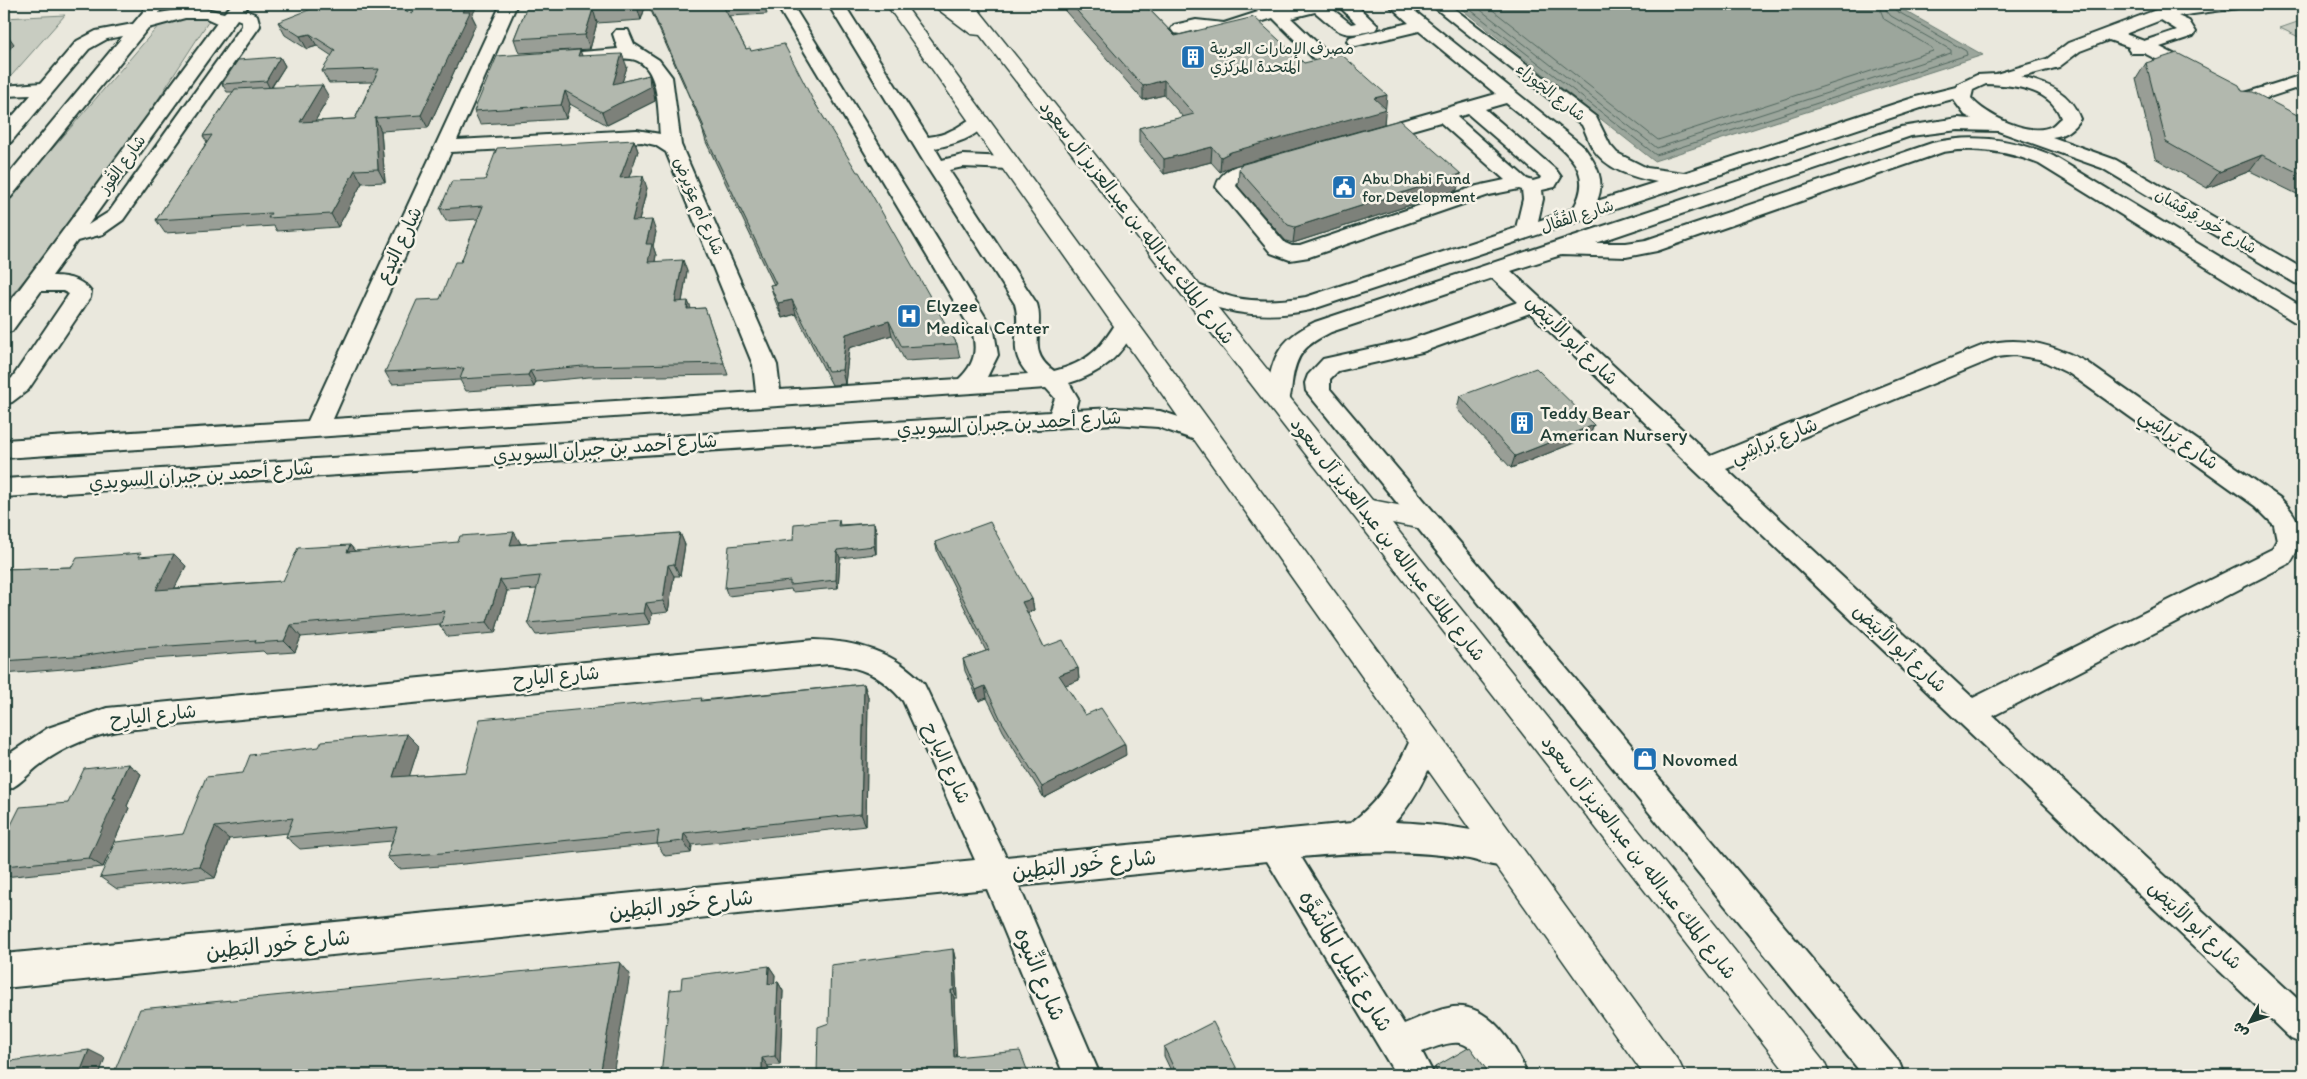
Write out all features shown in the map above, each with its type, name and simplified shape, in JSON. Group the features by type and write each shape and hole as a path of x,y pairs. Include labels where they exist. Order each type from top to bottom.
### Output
{"main road":[{"path":"896,4 1666,1075"},
{"path":"940,4 992,38"},
{"name":"شارع الملك عبدالله بن عبدالعزيز آل سعود","path":"965,4 1811,1075"},
{"path":"1363,508 1423,519"}],"street":[{"path":"4,193 151,13 154,4"},
{"name":"شارع البَدع","path":"316,429 444,148 492,61 509,4"},
{"path":"784,4 983,331 988,349 987,358 983,368 966,386"},
{"path":"836,4 937,167 1026,304 1031,321 1025,346 1026,354 1034,368 1058,384 1066,397 1066,404 1058,418"},
{"path":"1180,29 1196,25 1225,28 1270,10 1320,4 1348,30 1369,26 1345,4"},
{"name":"شارع الجَوزاء","path":"1396,4 1577,151 1585,161 1591,180 1590,198 1580,215"},
{"path":"2053,63 2068,112 2068,124 2061,129 2052,132 2026,132 2004,128 1972,112 1960,98 1960,91 1964,85 1972,81 1996,78 2053,63 2074,47 2162,14 2199,6 2231,4"},
{"path":"1356,41 1420,23 1436,21 1444,17 1443,8"},
{"name":"شارع الجَوزاء","path":"1443,8 1589,121 1596,131 1600,144 1608,155 1627,166 1652,175 1689,180"},
{"path":"1270,10 1328,63"},
{"path":"4,138 88,42 110,32 140,26 168,16 196,13 218,16 233,13 252,19 251,26 116,216 96,230 69,236"},
{"name":"شارع القُوز","path":"4,326 233,13"},
{"path":"2074,47 2140,48 2187,32 2183,25 2162,14"},
{"path":"622,34 623,43 653,64 663,77 671,145"},
{"path":"2108,34 2140,48 2266,113"},
{"path":"1442,41 1458,35 1480,36"},
{"path":"569,57 636,53"},
{"path":"1996,78 2036,86 2053,95 2068,112"},
{"path":"2226,92 2296,82 2303,86"},
{"path":"4,91 47,88"},
{"name":"شارع القُفَّال","path":"1191,290 1224,303 1262,308 1295,306 1320,300 1689,180 1923,101 1960,91"},
{"path":"1357,139 1510,96"},
{"path":"164,107 195,104"},
{"path":"1290,158 1229,177 1226,187 1241,200 1278,248 1296,253 1484,190 1548,184 1551,177 1549,174 1471,107"},
{"name":"شارع خُور قِرقِشان","path":"2068,112 2109,164"},
{"path":"1443,115 1526,185 1534,199 1525,233"},
{"path":"923,144 948,140 962,134 979,121"},
{"name":"شارع القُفَّال","path":"1278,400 1281,368 1287,353 1306,334 1807,165 1924,128 1958,124 2004,128"},
{"name":"شارع خُور قِرقِشان","path":"2004,128 2109,164 2303,278"},
{"name":"شارع أم عِوَيرِض","path":"444,148 637,136 657,138 671,145 675,150 765,365 768,387 767,400"},
{"path":"1558,248 1626,250 1650,246 1945,146 1977,143 2012,148 2051,163 2303,317"},
{"path":"1577,151 1600,144"},
{"path":"937,167 963,161 988,160 1009,163"},
{"path":"1807,165 1811,190"},
{"path":"2250,285 2259,272 2277,262"},
{"name":"شارع أبو الأبيَض","path":"1496,269 2303,1027"},
{"path":"4,396 20,384 79,298 80,292 76,287 68,284 35,284"},
{"path":"1320,300 1318,304 1319,312 1333,324"},
{"path":"1533,304 1414,347 1338,362 1325,369 1320,375 1317,383 1318,391 1886,1075"},
{"name":"شارع أحمد بن جبران السويدي","path":"4,449 1050,380 1085,369 1107,355 1116,346 1126,325"},
{"name":"شارع بَراشِي","path":"1707,467 1992,350 2026,348 2053,355 2078,368 2264,499 2284,520 2291,541 2288,549 2281,556 1970,714"},
{"name":"شارع أحمد بن جبران السويدي","path":"4,488 1058,418 1144,417 1175,423 1204,434"},
{"name":"شارع اليارِح","path":"4,778 33,752 56,738 102,720 814,652 849,653 880,663 899,676 914,693 997,873"},
{"path":"1358,837 1396,799 1414,771 1425,741"},
{"name":"شارع خَور البَطِين","path":"4,971 1358,837 1399,836 1429,838 1506,853"},
{"name":"شارع غَلِيل الماشُوَّه","path":"1276,846 1416,1075"},
{"name":"شارع النِّيوه","path":"997,873 1082,1075"},
{"path":"1397,1044 1448,1025 1457,1023 1467,1024 1485,1036 1510,1075"}],"shaded area":[{"path":"197,13 210,19 135,135 35,267 4,304 4,209 23,183 160,24"},
{"path":"65,15 4,84 4,18"},
{"path":"2303,20 2303,39 2280,28"}],"water":[{"path":"1455,4 1893,4 1983,55 1654,161"}],"building":[{"path":"324,4 394,4 412,14 418,4 467,4 463,12 470,12 421,115 375,118 378,169 355,170 331,214 268,218 271,213 156,220 212,135 203,136 235,89 322,85 300,122 355,119 379,69 322,71 335,50 310,34 300,36 278,22"},
{"path":"528,4 638,4 637,7 593,9 585,35 514,39"},
{"path":"649,4 722,4 746,49 750,48 751,51 784,44 813,100 857,172 859,172 957,344 902,347 889,321 846,334 842,370 828,371 792,300 778,303 770,285 776,284 702,128 704,127"},
{"path":"1071,4 1144,4 1175,36 1254,17 1304,63 1341,54 1387,95 1374,98 1386,109 1231,152 1221,157 1212,147 1164,159 1139,128 1194,114 1164,80 1143,86"},
{"path":"580,50 578,56 622,54 613,84 649,75 650,87 602,112 565,91 561,105 474,111 497,56"},
{"path":"2177,53 2239,85 2242,91 2253,92 2303,118 2303,175 2262,155 2219,172 2166,142 2146,63"},
{"path":"280,57 266,81 222,84 238,60"},
{"name":"Abu Dhabi Fund for Development","path":"1400,120 1461,174 1295,227 1288,225 1239,170 1240,165"},
{"path":"634,140 620,178 643,176 632,221 652,220 646,244 652,244 648,262 683,260 675,302 688,301 687,309 705,308 724,363 583,366 530,371 528,375 460,379 464,368 385,372 417,300 440,299 455,262 461,262 483,206 440,209 452,181 485,180 497,148"},
{"name":"Teddy Bear American Nursery","path":"1536,368 1594,425 1515,456 1460,396"},
{"path":"839,520 838,526 874,523 874,546 837,550 836,580 790,585 790,581 725,588 729,546 793,540 794,524"},
{"path":"990,522 1032,599 1022,602 1044,647 1063,640 1078,668 1059,675 1085,715 1101,708 1125,744 1042,787 1001,720 985,686 976,690 963,659 989,650 935,542"},
{"path":"514,532 510,545 680,533 674,564 668,565 663,601 646,603 644,613 528,623 540,576 500,580 487,622 440,626 445,611 291,625 284,641 255,643 256,640 126,649 87,655 4,661 4,569 72,567 77,558 141,553 139,557 174,554 156,590 283,581 298,548 350,545 347,552 458,542 460,536"},
{"path":"864,684 861,814 684,833 683,841 657,844 659,831 387,857 397,827 286,837 293,818 215,827 199,866 100,877 116,842 183,834 206,777 243,773 250,755 319,747 322,741 407,734 393,777 466,772 480,719 702,698 701,701"},
{"path":"128,764 113,798 116,798 89,858 4,866 4,839 20,807 68,803 84,769"},
{"path":"953,949 954,990 951,990 954,1057 1020,1051 1029,1075 901,1075 901,1073 884,1075 817,1075 818,1027 829,1023 831,965"},
{"path":"620,962 600,1075 113,1075 140,1009"},
{"path":"769,966 768,984 778,982 775,1056 762,1058 762,1069 720,1075 661,1075 670,990 681,989 682,977"},
{"path":"1213,1022 1240,1075 1177,1075 1164,1047"},
{"path":"1470,1047 1489,1073 1503,1075 1438,1075 1435,1067"},
{"path":"89,1050 79,1075 4,1075 4,1062"}],"place":[{"name":"مصرف الإمارات العربية المتحدة المركزي","path":"1193,57"},
{"name":"Abu Dhabi Fund for Development","path":"1344,187"},
{"name":"Elyzee Medical Center","path":"909,316"},
{"name":"Teddy Bear American Nursery","path":"1522,423"},
{"name":"Novomed","path":"1645,759"}]}
